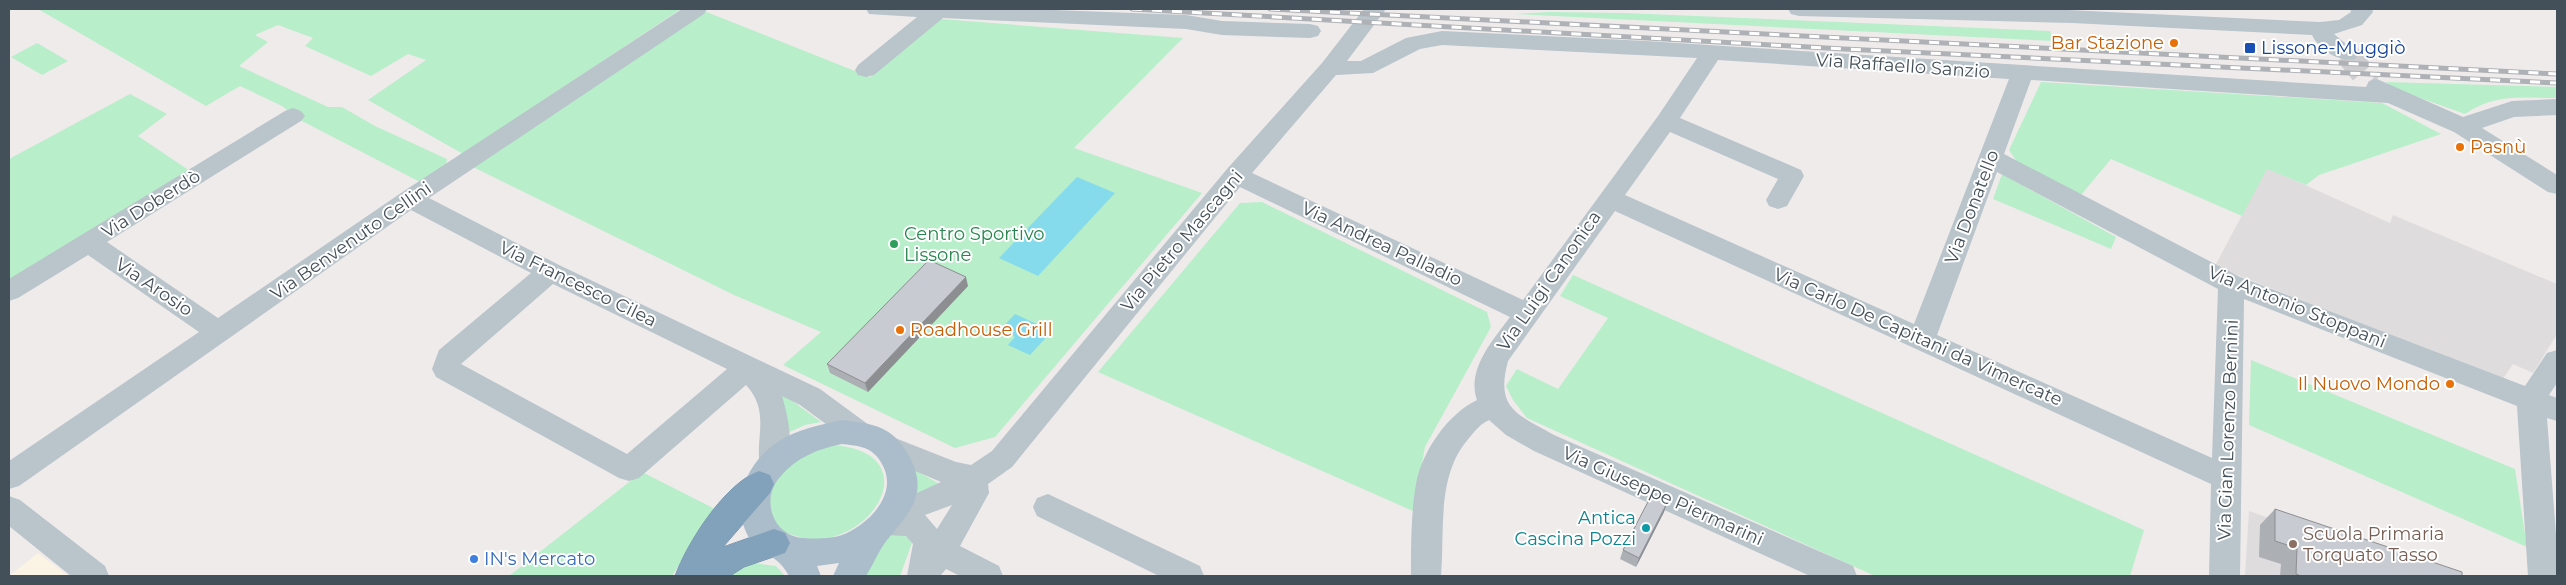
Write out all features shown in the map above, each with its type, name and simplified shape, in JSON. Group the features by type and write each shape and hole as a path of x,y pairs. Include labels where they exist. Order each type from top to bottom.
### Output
{"highway":[{"path":"691,576 697,561 718,527 766,474"},
{"path":"704,576 733,557 790,557"}],"main road":[{"path":"790,557 762,532 755,517 754,501 766,474 798,444 828,433 859,433 876,439 890,448 899,461 903,477 901,494 850,576"},
{"name":"Via Pietro Mascagni","path":"790,557 834,552 856,544 885,522"}],"street":[{"name":"Via Benvenuto Cellini","path":"9,477 410,199 696,9"},
{"path":"877,9 936,13 1186,22 1222,28 1310,31"},
{"name":"Via Pietro Mascagni","path":"885,522 955,489 1002,459 1236,175 1330,68 1375,9"},
{"path":"1799,9 2013,12 2316,29 2350,24 2360,13"},
{"path":"2283,9 2316,29 2347,54"},
{"path":"866,70 936,13"},
{"name":"Via Raffaello Sanzio","path":"1330,68 1365,68 1414,43 1452,39 1646,48 1711,54 2022,74 2383,89 2462,126 2557,186"},
{"name":"Via Luigi Canonica","path":"1493,405 1489,386 1495,358 1666,121 1711,54"},
{"name":"Via Donatello","path":"1922,339 2022,74"},
{"path":"2462,126 2526,106 2557,106"},
{"name":"Via Doberdò","path":"9,291 293,116"},
{"path":"1666,121 1792,176 1778,200"},
{"name":"Via Antonio Stoppani","path":"1991,158 2231,284 2557,410"},
{"name":"Via Andrea Palladio","path":"1236,175 1528,313"},
{"name":"Via Carlo De Capitani da Vimercate","path":"1609,198 2226,477"},
{"name":"Via Francesco Cilea","path":"410,199 550,272 810,397 859,433"},
{"name":"Via Arosio","path":"88,242 220,332"},
{"path":"550,272 449,357 446,369 629,470 747,368"},
{"name":"Via Gian Lorenzo Bernini","path":"2224,576 2231,284"},
{"path":"2544,576 2531,399 2557,361"},
{"name":"Via Francesco Cilea","path":"747,368 766,388 776,422 766,474"},
{"path":"1426,576 1432,483 1446,445 1472,415 1493,405"},
{"name":"Via Giuseppe Piermarini","path":"1493,405 1508,423 1544,443 1842,576"},
{"path":"890,448 953,474 972,477 974,493 941,551 923,576"},
{"path":"1048,507 1189,576"},
{"path":"9,509 94,576"},
{"path":"885,522 914,524 929,540 923,576"},
{"path":"941,551 984,574"}],"shaded area":[{"path":"2267,168 2390,223 2393,215 2557,284 2557,334 2533,373 2513,364 2502,380 2215,266"},
{"name":"Scuola Primaria Torquato Tasso","path":"2249,511 2432,576 2245,576"},
{"path":"38,553 69,576 9,576"}],"green space":[{"path":"38,9 681,9 463,154 368,100 426,60 408,54 371,76 305,46 313,38 278,25 255,35 268,42 239,66 328,107 342,107 375,126 447,159 446,167 422,183 300,120 282,106 240,86 206,106"},
{"name":"Centro Sportivo Lissone","path":"704,11 870,77 941,19 1183,38 1074,148 1202,193 995,437 955,448 783,365 821,332 734,295 473,167"},
{"path":"1549,12 1624,13 2050,31 2054,41 1515,14"},
{"path":"37,43 68,61 42,75 11,57"},
{"path":"2041,82 2382,103 2441,134 2319,175 2306,185 2267,169 2242,216 2111,159 2081,195 2017,162 2009,150"},
{"path":"2386,82 2557,87 2557,98 2510,98 2498,100 2476,107 2465,114 2395,89"},
{"path":"130,94 167,114 138,136 190,171 9,284 9,159"},
{"path":"2002,174 2116,237 2111,249 1993,199"},
{"path":"1262,202 1487,312 1491,327 1425,447 1413,511 1098,372 1240,203"},
{"path":"1573,275 2144,530 2130,576 1875,576 1527,418 1513,400 1506,386 1517,369 1558,389 1608,318 1560,296"},
{"path":"2251,360 2515,469 2527,547 2249,425"},
{"path":"780,392 821,422 805,425 783,435"},
{"path":"834,445 861,451 877,462 884,477 882,494 873,510 858,524 839,535 815,540 789,534 780,528 772,515 770,497 776,479 796,459 812,451"},
{"path":"908,466 943,486 911,498"},
{"path":"642,472 715,509 672,576 509,576"},
{"path":"897,533 908,537 912,543 900,576 862,576 879,544"},
{"path":"753,563 776,566 785,576 720,576 740,566"}],"water":[{"path":"1077,177 1115,193 1038,276 999,258"},
{"path":"1015,314 1052,331 1030,355 1008,345 1015,337 1000,330"}],"building":[{"name":"Roadhouse Grill","path":"929,260 966,277 865,383 827,364"},
{"name":"Antica Cascina Pozzi","path":"1651,496 1667,503 1639,558 1623,550"},
{"name":"Scuola Primaria Torquato Tasso","path":"2275,509 2462,572 2462,576 2301,576 2296,574 2297,548 2275,541"}],"tunnel":[{"path":"2347,54 2365,76 2374,83"}],"railway":[{"path":"1132,9 1844,49 2557,83"},
{"path":"1270,9 2557,74"}],"place":[{"name":"Bar Stazione","path":"2174,43"},
{"name":"Lissone-Muggiò","path":"2250,48"},
{"name":"Pasnù","path":"2460,147"},
{"name":"Centro Sportivo Lissone","path":"894,244"},
{"name":"Roadhouse Grill","path":"900,330"},
{"name":"Il Nuovo Mondo","path":"2450,384"},
{"name":"Antica Cascina Pozzi","path":"1646,528"},
{"name":"Scuola Primaria Torquato Tasso","path":"2293,544"},
{"name":"IN's Mercato","path":"474,559"}]}
